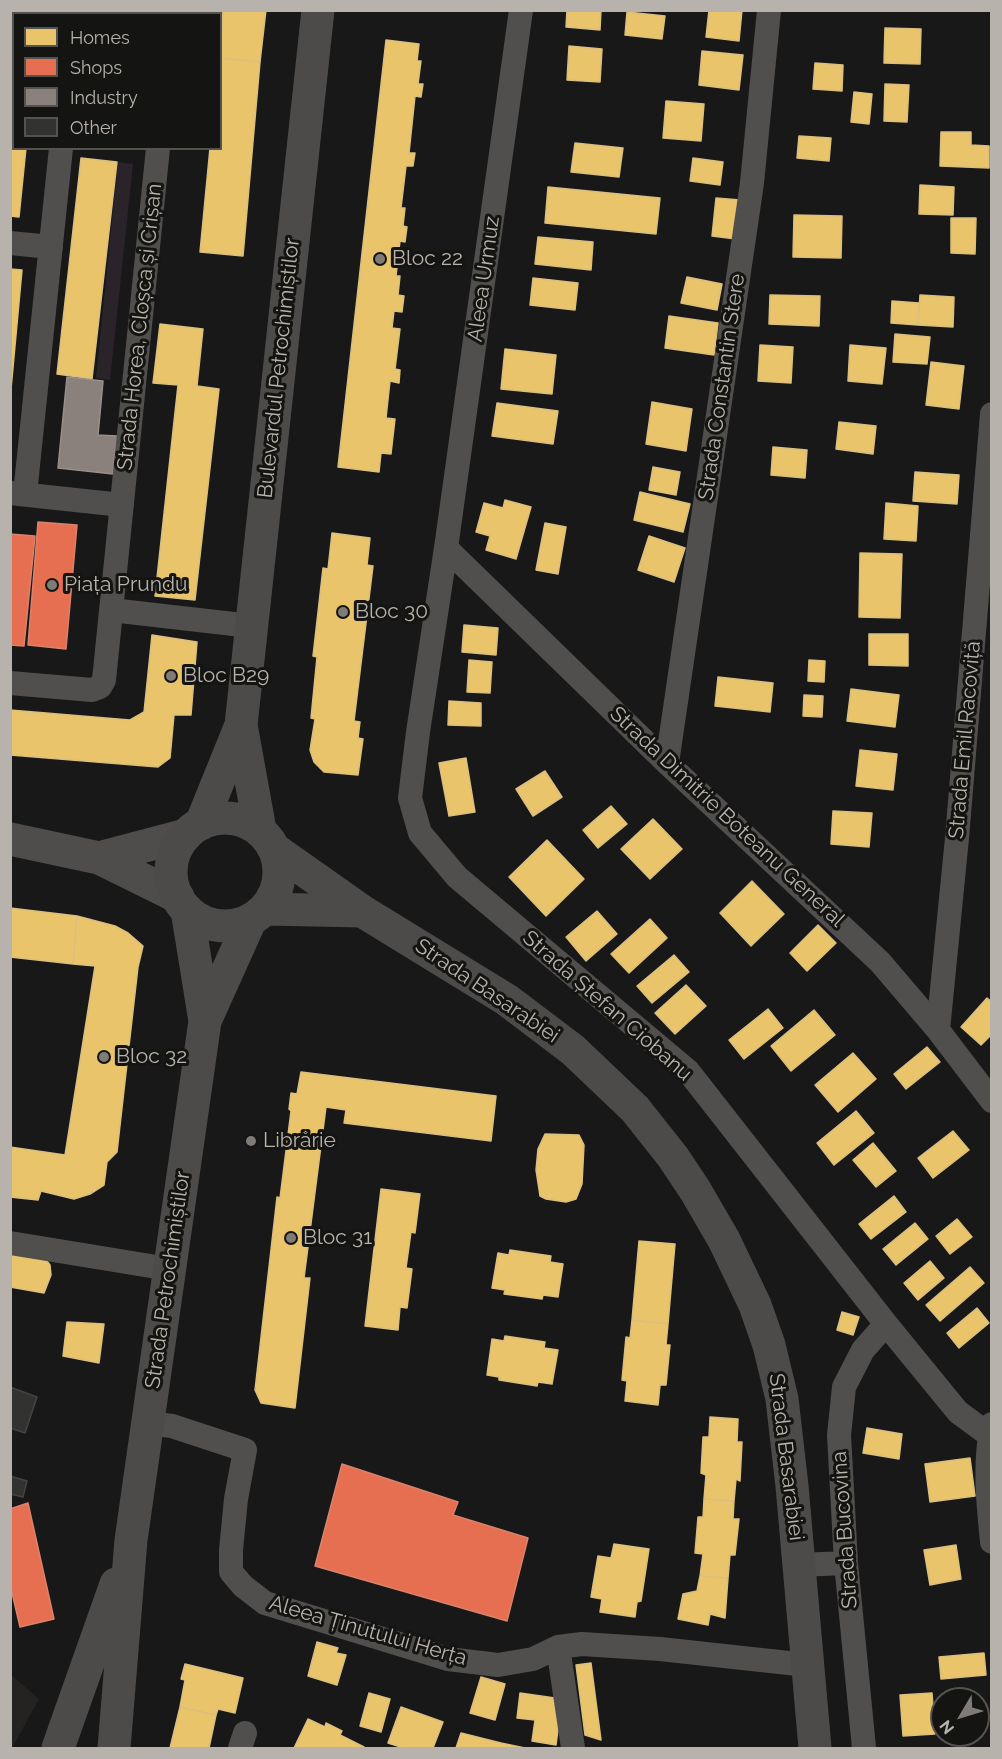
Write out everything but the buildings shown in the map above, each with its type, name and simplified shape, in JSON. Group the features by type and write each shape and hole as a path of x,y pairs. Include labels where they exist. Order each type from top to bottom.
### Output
{"main road":[{"name":"Bulevardul Petrochimiștilor","path":"267,839 241,725 318,10"},
{"name":"Bulevardul Petrochimiștilor","path":"193,829 241,725"},
{"path":"231,818 246,822 267,839 279,864 279,880 274,896 257,915 234,926 217,926 201,920 182,904 172,881 172,865 177,849 193,829 216,819 231,818"},
{"name":"Strada Basarabiei","path":"267,839 362,911 498,994 573,1050 629,1103 673,1157 724,1240 755,1305 769,1345 782,1399 815,1749"},
{"name":"Strada Petrochimiștilor","path":"182,904 205,1021"},
{"path":"257,915 362,911"},
{"name":"Strada Petrochimiștilor","path":"131,1540 205,1021 257,915"},
{"path":"58,1749 131,1540"},
{"path":"114,1749 131,1540"},
{"path":"71,1749 78,1746 87,1749"}],"street":[{"name":"Aleea Urmuz","path":"446,548 521,10"},
{"name":"Strada Constantin Stere","path":"667,763 752,183 769,10"},
{"path":"61,150 51,247 18,494 122,505"},
{"name":"Strada Horea, Cloșca și Crișan","path":"10,683 92,690 100,687 104,680 158,150"},
{"path":"10,243 51,247"},
{"name":"Strada Emil Racoviță","path":"938,1030 958,826 992,414"},
{"name":"Strada Dimitrie Boteanu General","path":"446,548 667,763 880,962 938,1030 992,1101"},
{"name":"Strada Ștefan Ciobanu","path":"446,548 410,798 420,832 457,877 688,1071 886,1324 958,1412 991,1432"},
{"path":"111,610 251,626"},
{"path":"99,858 193,829"},
{"path":"10,839 99,858 182,904"},
{"path":"10,1244 169,1269"},
{"name":"Strada Bucovina","path":"864,1749 846,1563 839,1435 844,1387 863,1350 886,1324"},
{"name":"Aleea Ținutului Herța","path":"148,1423 172,1426 245,1450 236,1499 231,1572 243,1586 265,1603 448,1659 498,1665 533,1659 558,1647 582,1644 660,1649 807,1665"},
{"path":"991,1432 987,1477 992,1542"},
{"path":"799,1565 846,1563"},
{"path":"558,1647 573,1749"}],"shaded area":[{"path":"118,162 133,164 110,380 96,378"},
{"path":"11,1675 39,1699 10,1748"}],"place":[{"name":"Bloc 22","path":"380,259"},
{"name":"Piața Prundu","path":"52,585"},
{"name":"Bloc 30","path":"343,612"},
{"name":"Bloc B29","path":"171,676"},
{"name":"Bloc 32","path":"104,1057"},
{"name":"Librărie","path":"251,1141"},
{"name":"Bloc 31","path":"291,1238"}]}
